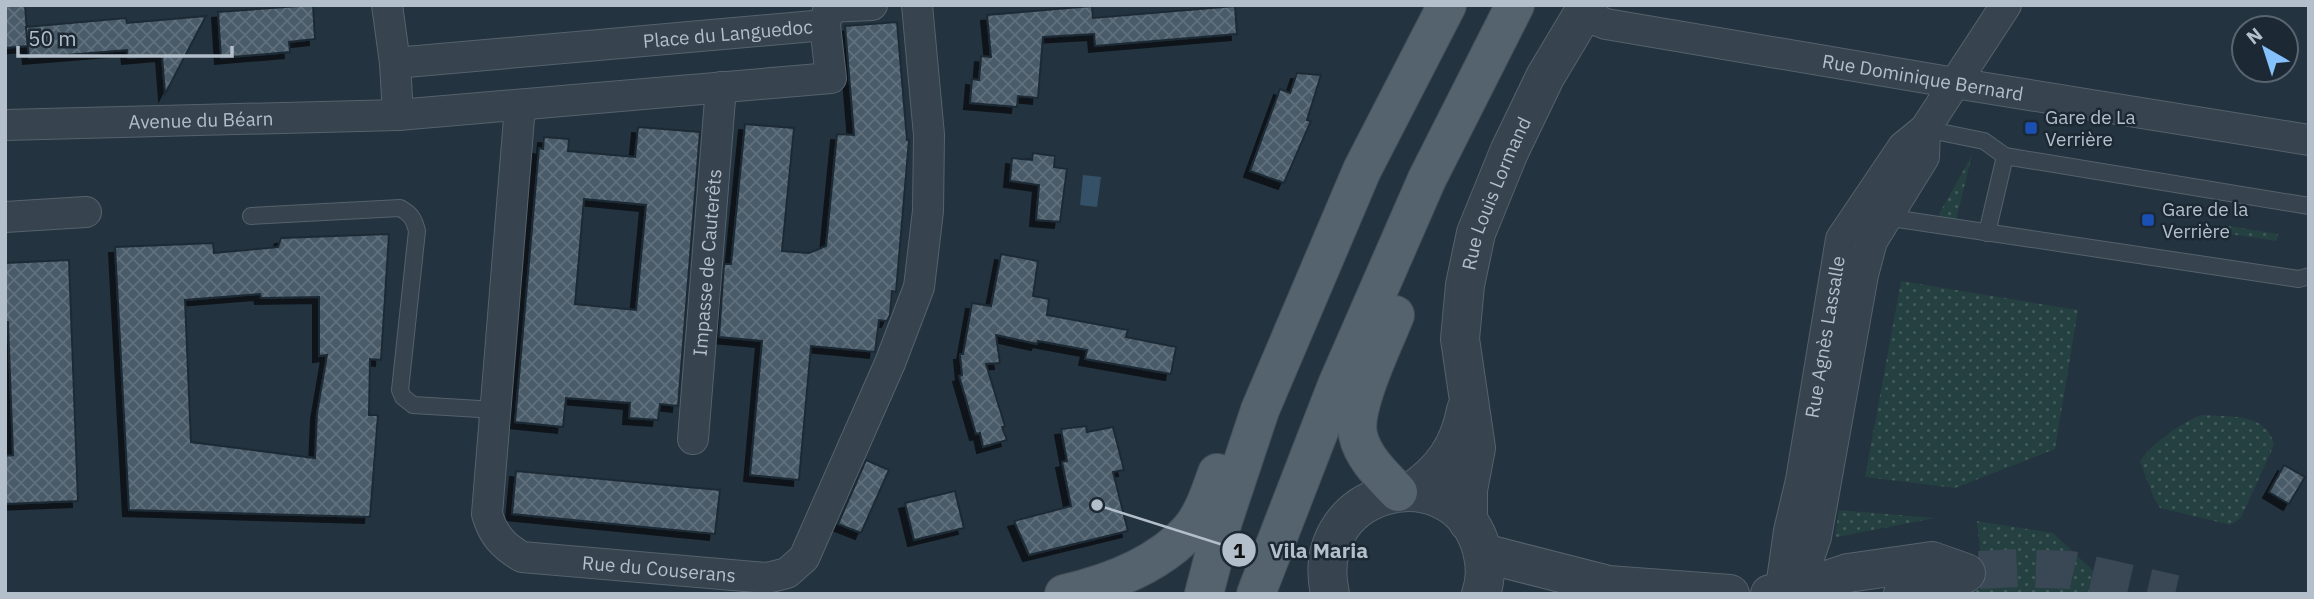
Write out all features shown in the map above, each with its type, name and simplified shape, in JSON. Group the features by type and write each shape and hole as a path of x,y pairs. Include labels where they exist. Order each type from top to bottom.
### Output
{"main road":[{"path":"1205,594 1223,521 1260,411 1362,170 1447,5"},
{"path":"1256,594 1337,385 1427,179 1515,5"},
{"path":"1064,594 1112,579 1146,563 1166,552 1190,530 1207,501 1253,370 1344,161 1381,133"},
{"path":"1405,492 1366,456 1357,434 1358,411 1433,215 1427,179"}],"street":[{"path":"387,5 395,63 398,115"},
{"path":"827,12 872,5"},
{"name":"Rue du Couserans","path":"520,106 487,514 492,531 507,548 522,557 767,578 787,573 804,558 890,363 919,287 928,211 929,135 917,5"},
{"name":"Rue Agnès Lassalle","path":"1785,593 1789,531 1801,480 1841,239 1903,147 1925,129 2007,5"},
{"name":"Rue Dominique Bernard","path":"1586,10 1606,23 1955,83 2309,139"},
{"name":"Rue Louis Lormand","path":"1481,594 1485,570 1468,491 1476,448 1460,339 1465,285 1476,233 1508,152 1533,102 1586,10"},
{"name":"Place du Languedoc","path":"395,63 827,12 831,78 398,115"},
{"name":"Impasse de Cauterêts","path":"693,439 721,87"},
{"name":"Avenue du Béarn","path":"5,125 398,115"},
{"name":"Rue Agnès Lassalle","path":"1785,593 1816,537 1863,275 1872,241 1924,157 1925,129"},
{"path":"5,217 86,212"},
{"name":"Rue Louis Lormand","path":"1405,492 1430,479 1448,458 1462,428 1468,397"},
{"path":"1330,594 1327,561 1339,528 1350,514 1364,503 1381,496 1405,492 1433,496 1452,507 1476,538 1564,575 1608,585 1730,594"},
{"path":"1785,593 1848,573 1932,561 1973,572 1903,594"}],"lane":[{"path":"1925,129 1984,141 2005,156 2309,206"},
{"path":"1987,233 2005,156"},
{"path":"251,216 400,208 410,213 417,231 400,390 403,397 413,405 496,410"},
{"path":"1885,217 2299,279 2309,276"}],"green space":[{"path":"1972,155 1956,220 1938,216"},
{"path":"2223,225 2278,234 2277,241 2222,233"},
{"path":"1901,281 2078,310 2055,449 1955,488 1865,477"},
{"path":"2202,415 2246,418 2264,427 2274,445 2241,518 2231,525 2160,508 2140,462 2167,434"},
{"path":"1839,510 1935,518 1837,537 1835,535"},
{"path":"1977,521 2053,533 2118,594 1964,594 1984,588"}],"water":[{"path":"1083,175 1101,177 1097,207 1080,205"}],"building":[{"path":"5,5 25,5 28,46 5,48"},
{"path":"313,5 315,39 289,42 290,52 221,58 218,12"},
{"path":"1092,6 1093,18 1235,6 1237,34 1095,46 1094,34 1043,37 1038,98 1018,96 1017,107 970,103 972,79 979,80 981,56 991,57 987,15"},
{"path":"206,16 165,94 162,55 128,58 127,50 29,58 26,27 126,18 127,23"},
{"path":"897,22 909,140 896,292 892,291 890,315 887,321 879,320 875,352 811,346 799,480 750,475 762,341 719,337 724,264 731,264 745,124 794,128 782,251 809,253 826,246 837,134 854,135 845,26"},
{"path":"1297,73 1321,75 1307,120 1311,121 1284,183 1250,171 1280,89 1290,93"},
{"path":"638,127 700,132 678,406 660,404 658,420 629,418 630,403 566,398 563,427 515,422 539,148 543,149 544,137 569,139 568,151 635,157","holes":["584,199 646,205 636,310 575,304"]},
{"path":"1033,153 1055,156 1054,167 1067,169 1060,222 1036,220 1039,185 1010,181 1012,158 1032,160"},
{"path":"389,234 381,360 370,359 369,415 378,415 370,517 129,510 115,247 213,243 214,253 278,247 281,238","holes":["260,294 261,298 319,297 319,356 327,355 317,413 315,458 191,442 185,300"]},
{"path":"1001,254 1038,261 1033,296 1049,299 1047,315 1128,330 1126,337 1176,347 1171,374 1085,359 1087,350 1038,341 1037,344 996,335 1000,363 986,364 1007,440 983,447 980,433 976,434 959,376 962,375 960,354 963,354 972,303 991,306"},
{"path":"69,260 78,501 5,504 5,456 13,455 8,322 5,322 5,263"},
{"path":"1086,426 1087,432 1113,427 1124,470 1113,472 1128,531 1029,555 1014,521 1071,506 1062,462 1067,461 1061,429"},
{"path":"866,460 889,470 861,533 838,524"},
{"path":"2284,465 2305,477 2289,504 2269,492"},
{"path":"516,471 720,490 715,534 512,514"},
{"path":"955,491 964,528 914,540 905,503"}],"tunnel":[{"path":"1979,570 2071,570 2175,594"}],"place":[{"name":"Gare de La Verrière","path":"2031,128"},
{"name":"Gare de la Verrière","path":"2148,220"},
{"name":"Vila Maria","path":"1097,505"}]}
